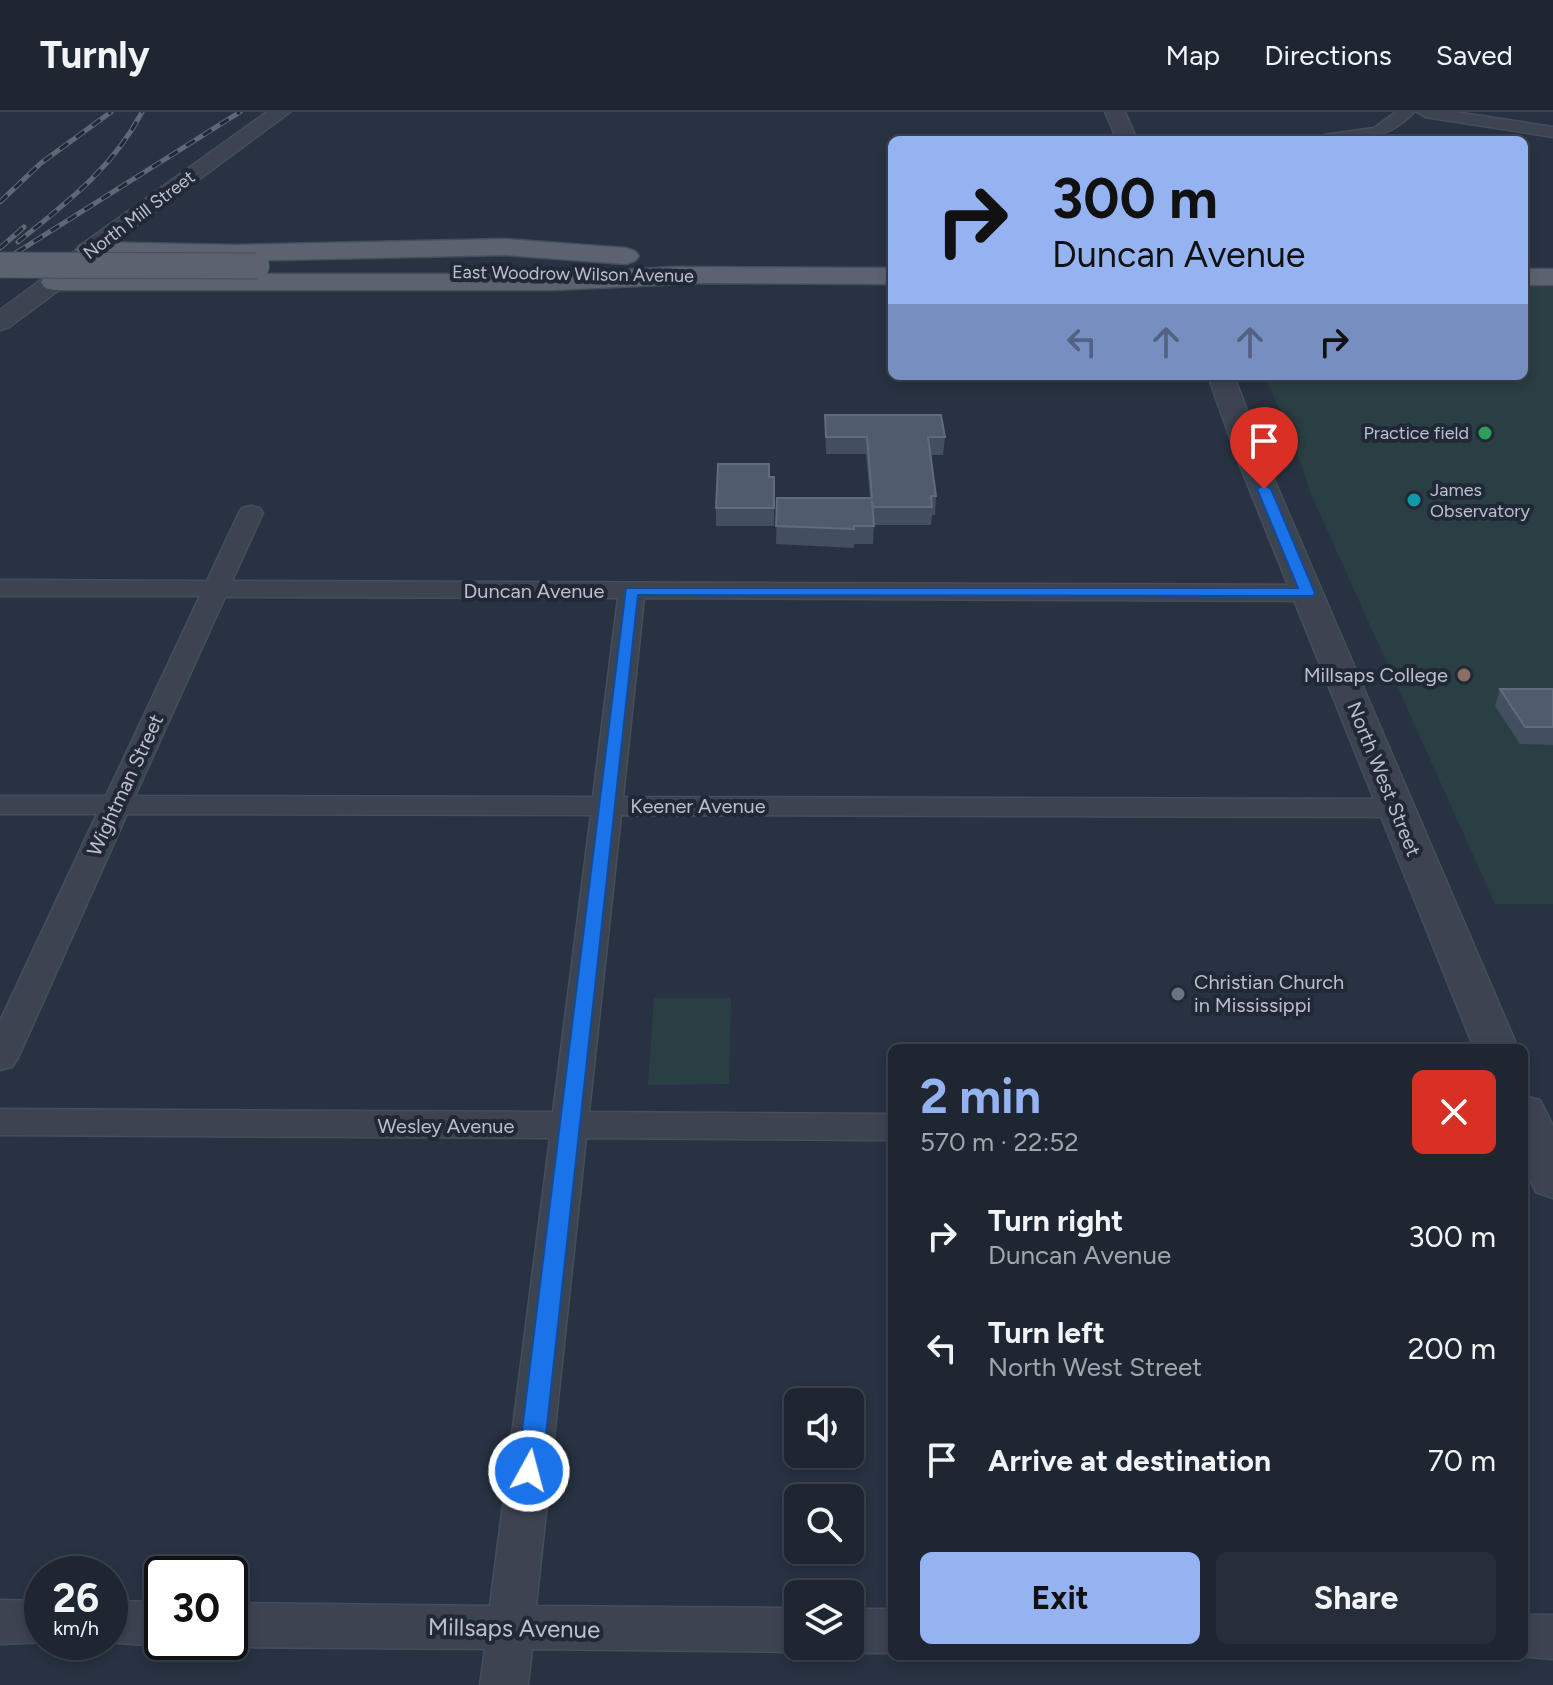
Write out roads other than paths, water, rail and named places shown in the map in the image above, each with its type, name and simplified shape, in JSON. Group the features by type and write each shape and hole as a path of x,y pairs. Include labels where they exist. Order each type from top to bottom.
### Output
{"main road":[{"path":"89,250 463,256"},
{"name":"East Woodrow Wilson Avenue","path":"255,268 463,256 888,276"},
{"name":"East Woodrow Wilson Avenue","path":"255,268 702,269 888,262"},
{"path":"1528,263 1553,264"},
{"path":"0,265 255,268"},
{"path":"0,271 255,268"},
{"path":"54,282 536,282 702,269"},
{"path":"1528,277 1553,277"}],"street":[{"name":"North Mill Street","path":"0,322 54,282 89,250 280,112"},
{"path":"1115,112 1125,136"},
{"path":"1352,136 1379,132 1406,112"},
{"path":"1425,112 1553,132"},
{"name":"North West Street","path":"1222,380 1253,463 1494,1044"},
{"name":"Wightman Street","path":"0,1058 251,513"},
{"name":"Duncan Avenue","path":"0,588 1308,593"},
{"path":"504,1685 632,591"},
{"name":"Keener Avenue","path":"0,805 1396,808"},
{"name":"Wesley Avenue","path":"0,1122 888,1127"},
{"path":"1533,1122 1553,1180"},
{"path":"0,1622 24,1623"},
{"name":"Millsaps Avenue","path":"248,1625 784,1630"},
{"path":"864,1631 888,1631"},
{"path":"1528,1637 1553,1637"}],"railway":[{"path":"0,202 41,163 111,112"},
{"path":"18,242 103,167 142,112"},
{"path":"0,263 240,112"},
{"path":"0,248 24,227"}],"place":[{"name":"Practice field","path":"1485,433"},
{"name":"James Observatory","path":"1414,500"},
{"name":"Millsaps College","path":"1464,675"},
{"name":"Christian Church in Mississippi","path":"1178,994"}]}
